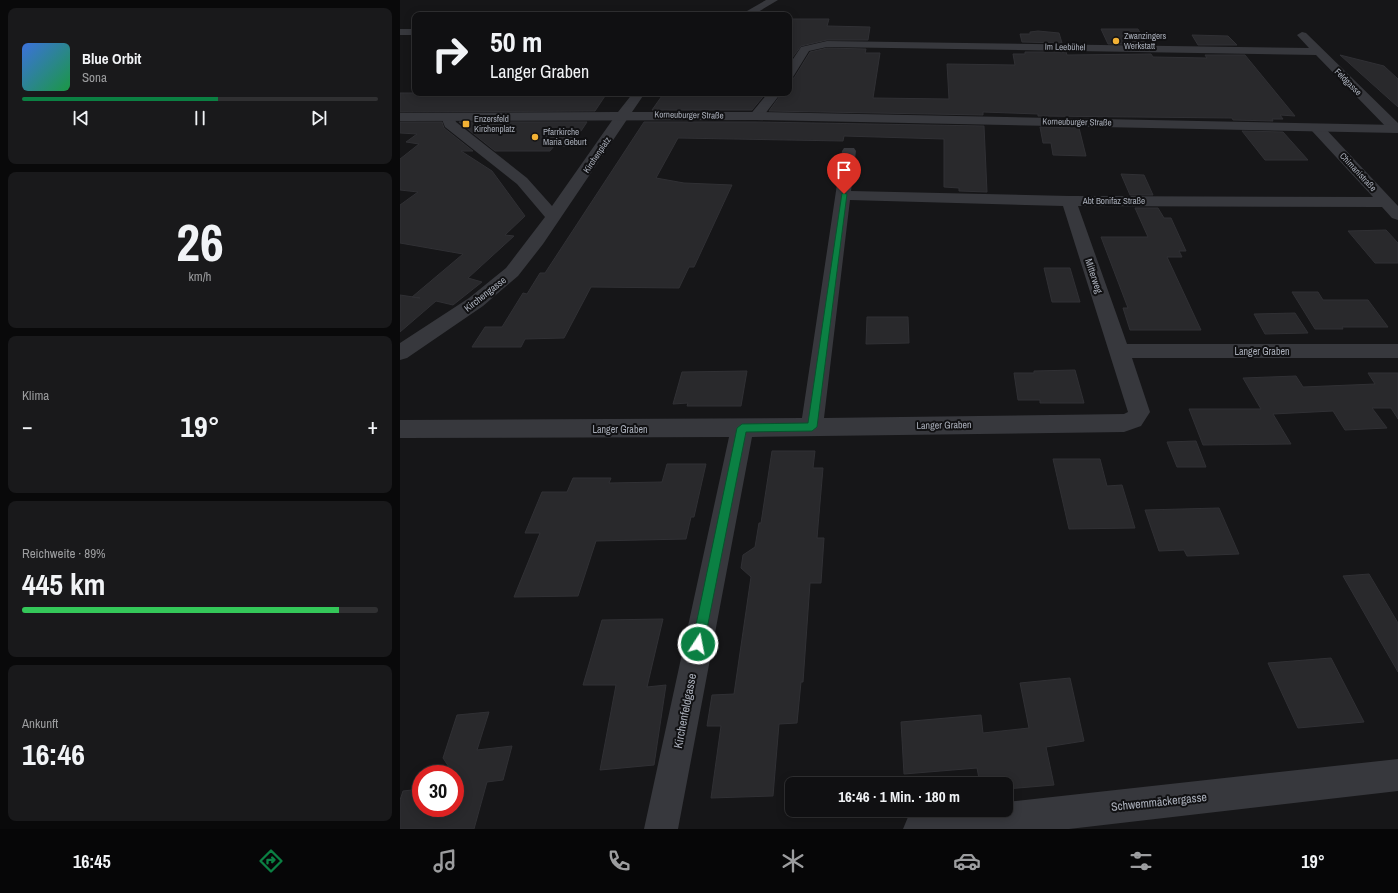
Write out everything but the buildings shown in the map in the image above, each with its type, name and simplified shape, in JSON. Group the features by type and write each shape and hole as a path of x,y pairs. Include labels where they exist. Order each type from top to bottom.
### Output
{"street":[{"path":"751,12 773,0"},
{"path":"400,32 412,32"},
{"name":"Feldgasse","path":"1302,35 1397,129"},
{"name":"Im Leebühel","path":"792,69 802,51 814,46 837,44 1318,52"},
{"name":"Kirchenplatz","path":"553,217 637,96"},
{"path":"756,116 773,96"},
{"path":"400,116 448,118 623,115"},
{"name":"Korneuburger Straße","path":"623,115 756,116 1397,129"},
{"path":"448,118 450,124 530,189 553,217"},
{"name":"Chimanistraße","path":"1317,128 1398,215"},
{"path":"812,427 849,151"},
{"name":"Abt Bonifaz Straße","path":"844,194 1070,201 1385,202"},
{"name":"Mitterweg","path":"1070,201 1119,351"},
{"name":"Kirchengasse","path":"400,353 476,302 498,285 526,256 553,217"},
{"name":"Langer Graben","path":"400,429 742,428 1124,423 1132,421 1137,417 1139,412 1119,351 1398,351"},
{"name":"Kirchenfeldgasse","path":"661,829 742,428"},
{"name":"Schwemmäckergasse","path":"920,829 1398,776"}],"place":[{"name":"Zwanzingers Werkstatt","path":"1116,41"},
{"name":"Enzersfeld Kirchenplatz","path":"466,124"},
{"name":"Pfarrkirche Maria Geburt","path":"535,137"}],"route":[{"path":"698,644 742,428 812,427 844,194"}]}
